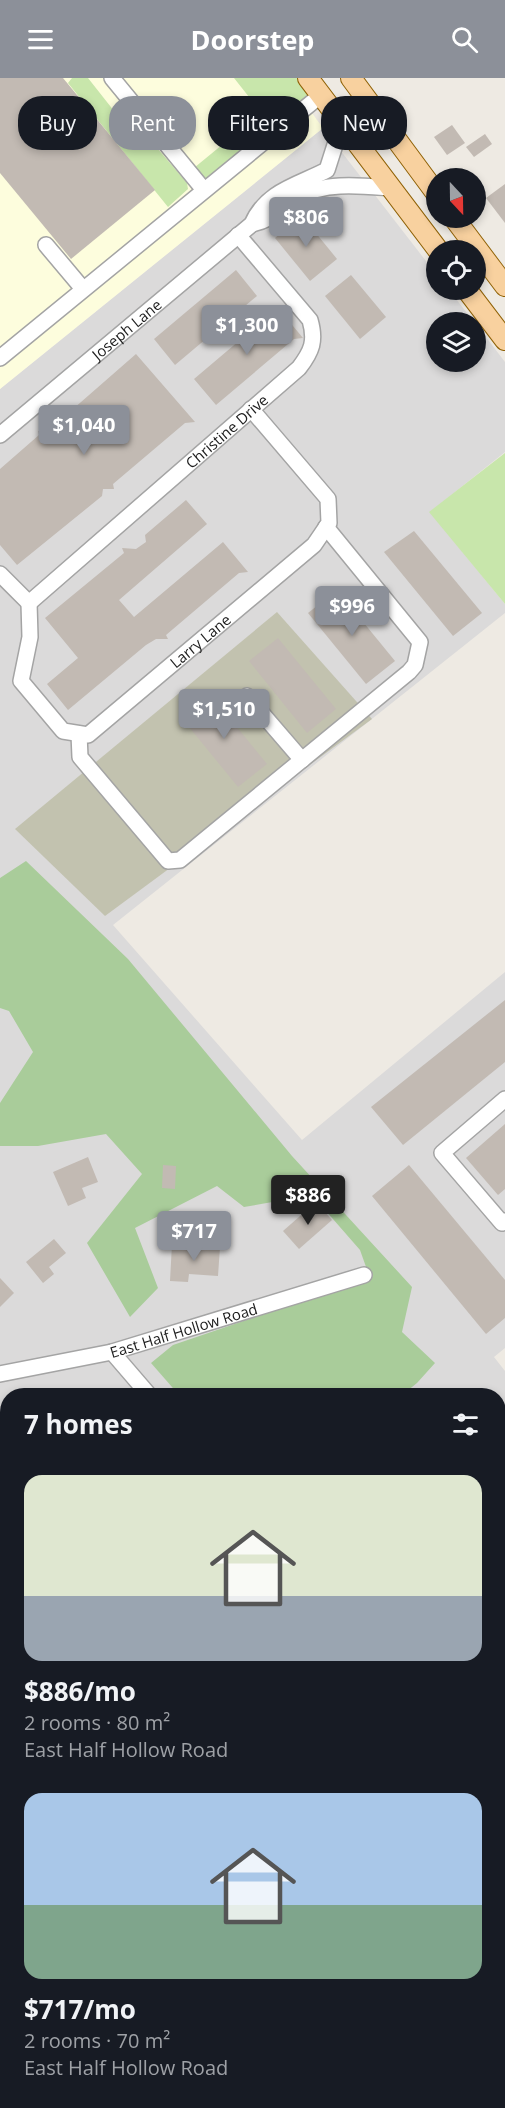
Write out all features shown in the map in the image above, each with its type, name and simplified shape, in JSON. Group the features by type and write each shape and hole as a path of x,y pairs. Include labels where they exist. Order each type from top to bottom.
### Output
{"main road":[{"path":"308,78 321,95"},
{"path":"351,78 426,179"},
{"path":"362,150 430,240"},
{"path":"462,228 505,286"},
{"path":"475,300 505,340"}],"street":[{"path":"112,78 204,190"},
{"path":"0,358 321,95"},
{"path":"252,224 258,210 288,186 327,170 335,150"},
{"path":"252,224 269,220 301,196 315,189 365,186 391,189"},
{"name":"Joseph Lane","path":"0,435 252,224"},
{"name":"Christine Drive","path":"29,603 299,368 312,350 314,335 310,320 238,235"},
{"path":"46,244 83,289"},
{"path":"0,574 29,603 30,637 21,681 63,731 79,734 80,757 168,861 180,860 409,672 415,665 420,650 420,642 326,527 329,523 328,498 250,409"},
{"name":"Larry Lane","path":"79,734 88,735 124,705 314,545 326,527"},
{"path":"248,696 302,760"},
{"path":"505,1099 442,1153 502,1223 505,1221"},
{"name":"East Half Hollow Road","path":"0,1374 112,1352 364,1275"},
{"path":"112,1352 143,1388"}],"shaded area":[{"path":"0,78 286,78 299,96 208,96 208,150 296,150 0,389"},
{"path":"309,109 321,125 321,130 309,139"},
{"path":"321,130 321,150 340,150 426,261 426,300 457,300 466,312 426,312 426,372 486,372 486,337 505,362 505,452 430,512 505,604 505,613 113,925 302,1140 505,972 505,1348 494,1357 505,1371 505,1388 0,1388 0,389 296,150 309,150 309,139"},
{"path":"277,612 372,719 105,916 15,829"}],"green space":[{"path":"72,78 88,78 109,105 109,134 97,119 97,96 78,96 68,83"},
{"path":"234,78 308,78 321,95 309,105 309,96 248,96"},
{"path":"122,150 159,150 187,183 188,189 168,207"},
{"path":"216,150 252,150 203,189 189,172"},
{"path":"505,453 505,604 429,512"},
{"path":"26,861 128,959 292,1156 412,1287 402,1332 435,1363 417,1383 411,1388 173,1388 151,1363 173,1345 370,1278 360,1250 312,1195 244,1207 217,1186 135,1228 158,1288 130,1317 87,1243 142,1174 106,1134 38,1146 0,1146 0,1103 33,1052 9,1011 0,1008 0,878"}],"building":[{"path":"0,78 63,78 78,96 18,96 18,150 97,150 97,119 109,134 109,150 122,150 155,190 71,259 0,173"},
{"path":"452,125 465,143 447,155 434,137"},
{"path":"485,134 492,144 474,157 466,147"},
{"path":"505,184 505,223 486,198"},
{"path":"302,216 337,259 310,281 275,238"},
{"path":"236,270 257,296 175,365 154,339"},
{"path":"351,275 386,317 360,339 325,296"},
{"path":"278,308 303,338 294,339 216,405 194,379"},
{"path":"136,354 195,422 185,423 113,484 114,489 103,489 102,496 17,565 0,545 0,469 39,435 38,431 58,429 60,415 65,416"},
{"path":"186,500 207,524 119,600 134,617 223,542 248,572 239,573 166,635 168,639 156,639 146,645 68,710 47,684 78,658 45,618 124,553 122,548 136,549 146,542 145,535"},
{"path":"414,531 482,613 453,636 384,552"},
{"path":"337,590 395,661 366,684 308,613"},
{"path":"278,638 336,709 307,733 249,661"},
{"path":"209,693 267,764 238,787 180,716"},
{"path":"505,1000 505,1062 403,1145 371,1107"},
{"path":"505,1124 505,1189 498,1195 466,1158"},
{"path":"88,1157 98,1182 82,1188 86,1198 68,1206 53,1172"},
{"path":"163,1165 176,1166 175,1189 162,1188"},
{"path":"409,1165 505,1280 505,1318 486,1334 372,1196"},
{"path":"316,1202 332,1220 299,1249 283,1231"},
{"path":"54,1239 66,1253 49,1267 54,1274 43,1283 26,1262"},
{"path":"172,1244 220,1247 218,1276 189,1274 188,1282 170,1281"},
{"path":"0,1278 14,1293 0,1307"}]}
